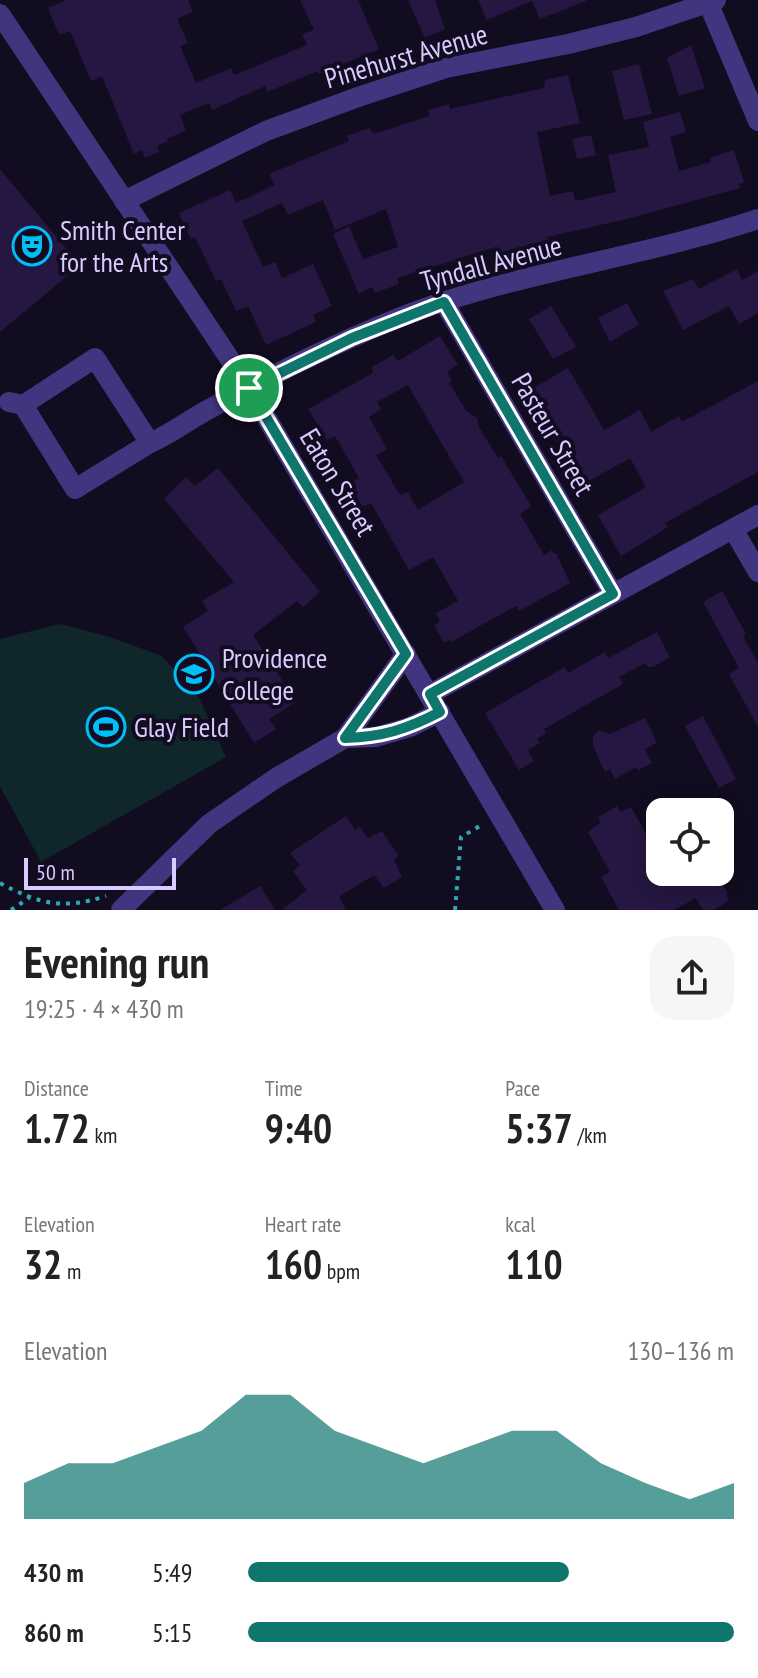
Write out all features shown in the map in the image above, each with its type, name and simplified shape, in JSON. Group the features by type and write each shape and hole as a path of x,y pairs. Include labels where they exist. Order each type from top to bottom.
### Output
{"street":[{"path":"0,3 6,0"},
{"path":"710,1 758,121"},
{"name":"Pinehurst Avenue","path":"124,201 266,131 358,97 446,68 636,27 710,1"},
{"name":"Eaton Street","path":"0,14 249,388 555,910"},
{"name":"Tyndall Avenue","path":"150,443 95,358 16,403 75,489 249,388 352,338 444,302 691,241 758,219"},
{"name":"Pasteur Street","path":"444,302 613,594"},
{"path":"430,694 758,515"},
{"path":"733,529 758,572"},
{"path":"117,902 209,824 276,778 345,738 406,654"},
{"path":"345,738 376,737 410,727 440,712"}],"path":[{"path":"455,910 461,837 480,826"},
{"path":"0,883 29,898 77,904 117,902"},
{"path":"11,910 29,898"}],"green space":[{"name":"Glay Field","path":"60,624 107,636 162,656 199,698 226,757 41,862 0,786 0,639"}],"building":[{"path":"66,0 188,0 193,12 177,19 188,43 180,46 196,83 231,68 234,75 307,45 302,34 314,30 300,0 358,0 379,49 267,92 265,86 212,110 209,103 180,115 186,130 167,139 157,146 159,152 145,158 142,150 134,154 102,76 91,81 70,31 59,35 48,8"},
{"path":"408,0 435,0 445,29 425,38"},
{"path":"478,0 586,1 540,19 532,1 487,20"},
{"path":"691,45 705,88 679,96 667,58"},
{"path":"639,64 652,114 624,120 612,71"},
{"path":"568,75 580,123 537,132 550,196 573,191 575,201 616,192 608,155 649,147 643,122 680,112 686,132 670,137 679,171 711,162 710,158 734,150 744,182 739,184 740,188 547,237 548,241 498,253 496,247 397,278 399,284 375,293 372,287 359,294 333,234 349,226 363,259 398,247 386,209 335,230 323,200 288,215 282,203 242,221 263,267 275,262 282,278 313,264 332,306 313,315 316,322 266,345 248,306 236,311 221,279 216,281 195,237 191,239 179,213 230,190 236,203 275,185 269,174 349,141 347,136 369,128 374,134 429,116 428,110 449,104 450,109 544,88 545,80"},
{"path":"591,135 596,155 577,159 572,139"},
{"name":"Smith Center for the Arts","path":"0,169 80,265 0,332"},
{"path":"737,269 742,280 758,271 758,313 739,324 729,306 683,330 663,291 693,279 699,289"},
{"path":"627,303 639,325 610,342 598,318"},
{"path":"551,306 576,347 553,359 529,319"},
{"path":"440,336 458,365 447,371 452,381 449,382 466,411 477,418 479,427 498,458 501,456 531,506 520,514 544,555 552,550 556,553 570,583 519,611 516,606 451,642 444,643 434,625 440,622 436,613 458,601 433,557 409,570 371,503 363,507 349,484 359,478 335,436 327,440 308,409 373,373 372,367 393,355 398,361","holes":["408,385 464,482 418,510 408,492 400,495 376,455 387,449 369,417 381,409 377,402"]},
{"path":"568,368 604,430 640,410 651,432 679,416 682,422 758,381 758,472 665,523 668,527 621,556 598,515 646,487 630,458 582,485 528,391"},
{"path":"218,468 320,592 303,607 297,601 253,635 296,702 269,719 276,729 254,743 183,627 208,611 202,601 234,582 164,499 186,477 195,486"},
{"path":"722,591 758,663 758,727 729,674 739,668 703,602"},
{"path":"657,632 670,657 653,667 645,663 619,677 623,684 544,729 546,733 537,739 540,743 528,750 534,761 519,770 485,713 565,667 568,673 605,652 608,658"},
{"path":"703,716 736,779 719,788 685,726"},
{"path":"645,718 657,743 645,749 652,763 638,770 636,767 615,779 610,769 605,772 593,746 593,736 600,730 610,734"},
{"path":"617,806 620,812 631,807 646,834 646,886 724,886 729,901 713,910 703,910 696,898 674,910 619,910 601,877 610,872 588,832 601,822 598,817"},
{"path":"346,816 355,830 359,826 368,838 382,831 398,855 394,860 402,877 384,888 374,875 339,897 346,910 282,910 307,890 293,871 300,865 290,853"},
{"path":"260,886 275,910 220,910"}],"place":[{"name":"Smith Center for the Arts","path":"32,246"},
{"name":"Providence College","path":"194,674"},
{"name":"Glay Field","path":"106,727"}],"route":[{"path":"444,302 613,594 430,694 440,712 410,727 376,737 345,738 406,654 249,388 352,338 444,302"}]}
